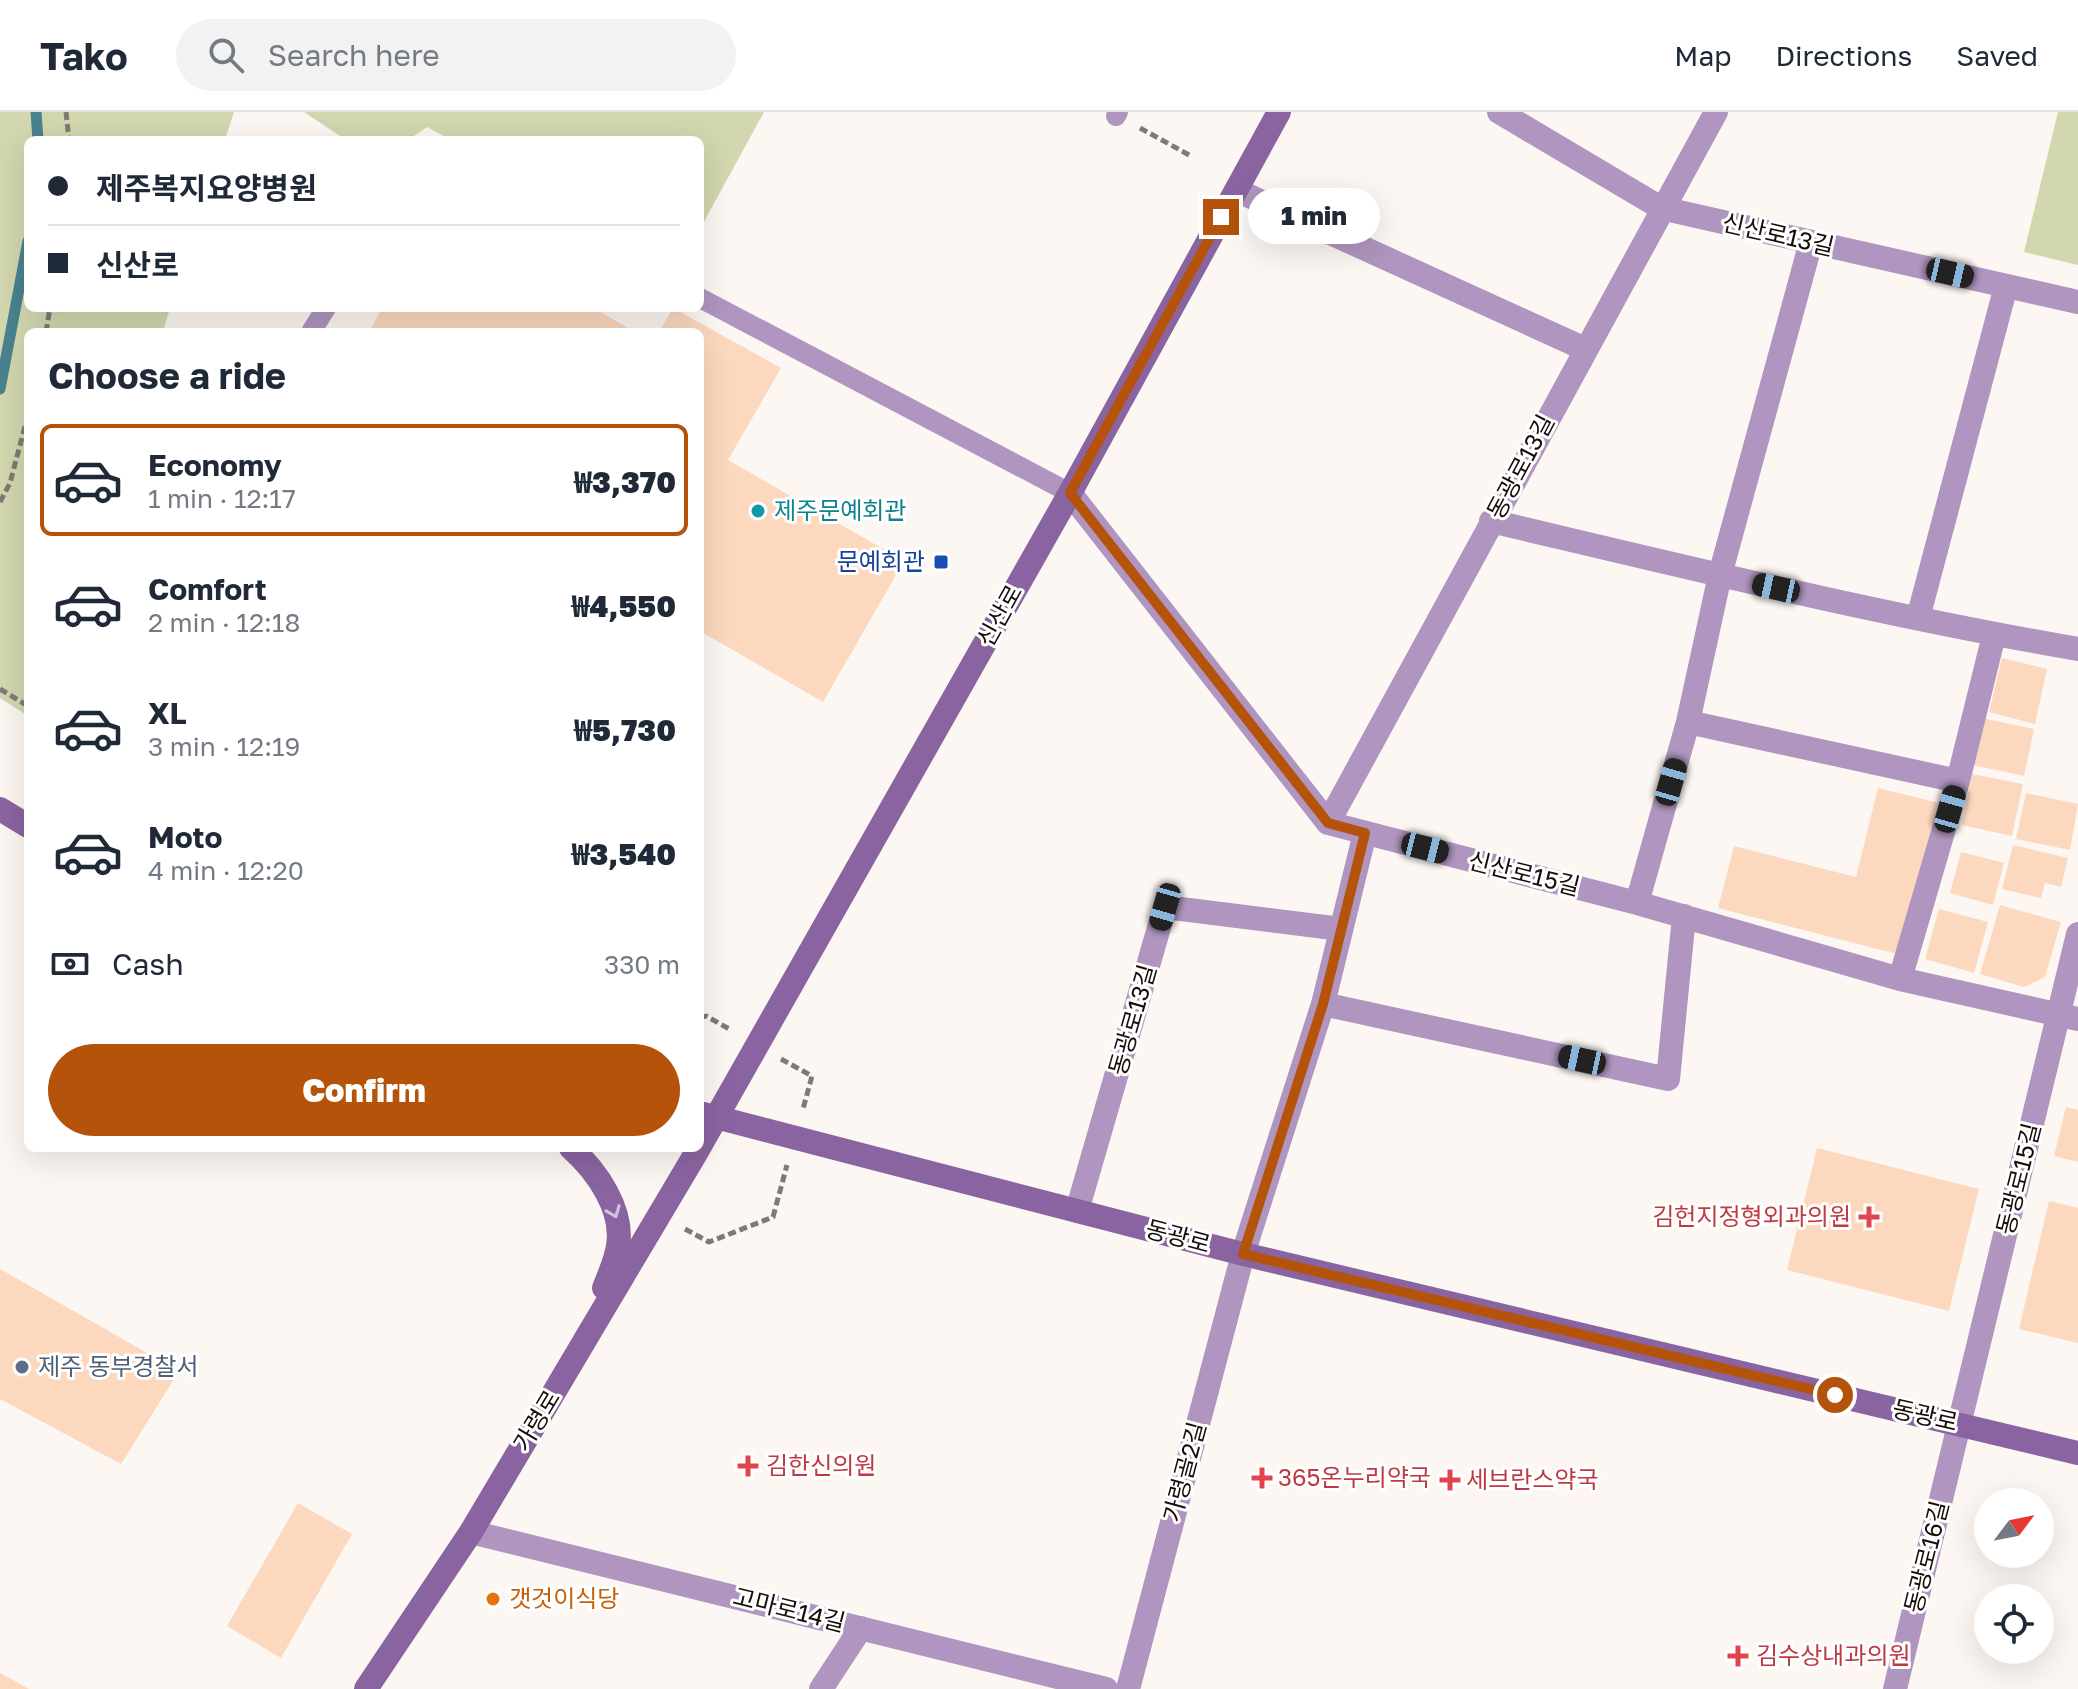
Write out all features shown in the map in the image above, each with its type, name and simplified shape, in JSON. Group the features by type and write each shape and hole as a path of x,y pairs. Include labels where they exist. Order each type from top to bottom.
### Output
{"main road":[{"name":"신산로","path":"709,1115 1070,493 1279,112"},
{"path":"0,809 24,824"},
{"name":"동광로","path":"709,1115 1243,1254 2078,1453"},
{"path":"575,1152 597,1176 619,1225 618,1247 590,1331"},
{"name":"가령로","path":"366,1689 471,1532 697,1152"}],"street":[{"name":"신산로13길","path":"1499,112 1661,208 2078,302"},
{"name":"동광로13길","path":"1328,823 1716,112"},
{"path":"1236,190 1585,349"},
{"path":"1637,903 1688,722 1720,575 1811,242"},
{"path":"1918,618 2006,286"},
{"path":"1070,493 1328,823"},
{"path":"1491,521 1994,635 2078,649"},
{"path":"1900,979 1958,781 1994,635"},
{"path":"1688,722 1958,781"},
{"name":"신산로15길","path":"1328,823 1637,903 1900,979 2068,1017"},
{"path":"1243,1254 1323,1004 1365,833"},
{"name":"동광로13길","path":"1077,1211 1165,907 1341,929"},
{"path":"1323,1004 1668,1079 1684,916"},
{"name":"동광로15길","path":"1959,1424 2068,1017 2078,934"},
{"name":"가령골2길","path":"1128,1689 1243,1254"},
{"name":"동광로16길","path":"1895,1689 1959,1424"},
{"name":"고마로14길","path":"471,1532 1106,1689"},
{"path":"821,1689 861,1628"}],"lane":[{"path":"704,300 1070,493"}],"path":[{"path":"66,112 69,136"},
{"path":"1117,114 1191,156"},
{"path":"0,502 10,483 24,430"},
{"path":"0,689 24,704"}],"green space":[{"path":"0,112 234,112 226,136 24,136 24,312 169,312 164,328 24,328 24,713 0,698"},
{"path":"304,112 764,112 704,222 704,136 444,136 427,127 414,136 340,136"},
{"path":"2058,112 2078,112 2078,265 2024,252"}],"building":[{"path":"380,312 601,312 628,328 371,328"},
{"name":"제주문예회관","path":"671,312 680,312 781,368 728,460 904,561 823,702 704,633 704,328 661,328"},
{"path":"2002,658 2047,669 2035,724 1989,712"},
{"path":"1982,718 2034,729 2024,776 1973,765"},
{"path":"1972,774 2023,784 2012,836 1962,825"},
{"path":"1878,788 1939,803 1901,955 1718,908 1734,846 1856,877"},
{"path":"2026,793 2078,804 2070,850 2016,839"},
{"path":"2013,845 2068,858 2061,887 2045,883 2041,898 2002,889"},
{"path":"1961,852 2004,863 1993,905 1950,893"},
{"path":"2000,905 2061,922 2045,977 2024,987 1980,974"},
{"path":"1939,909 1988,922 1974,973 1925,959"},
{"path":"2066,1107 2078,1110 2078,1162 2054,1156"},
{"path":"1817,1148 1979,1189 1949,1311 1787,1270"},
{"path":"2049,1201 2078,1208 2078,1343 2019,1329"},
{"path":"0,1269 179,1371 121,1464 0,1399"},
{"path":"298,1503 352,1534 281,1658 227,1626"},
{"path":"0,1673 29,1689 0,1689"}],"waterway":[{"path":"36,112 38,136"},
{"path":"0,389 24,262"}],"place":[{"name":"제주문예회관","path":"758,511"},
{"name":"문예회관","path":"941,562"},
{"name":"김헌지정형외과의원","path":"1869,1217"},
{"name":"제주 동부경찰서","path":"22,1367"},
{"name":"김한신의원","path":"748,1466"},
{"name":"365온누리약국","path":"1262,1478"},
{"name":"세브란스약국","path":"1450,1480"},
{"name":"갯것이식당","path":"493,1599"},
{"name":"김수상내과의원","path":"1738,1656"}],"route":[{"path":"1221,217 1070,493 1328,823 1365,833 1323,1004 1243,1254 1835,1395"}]}
